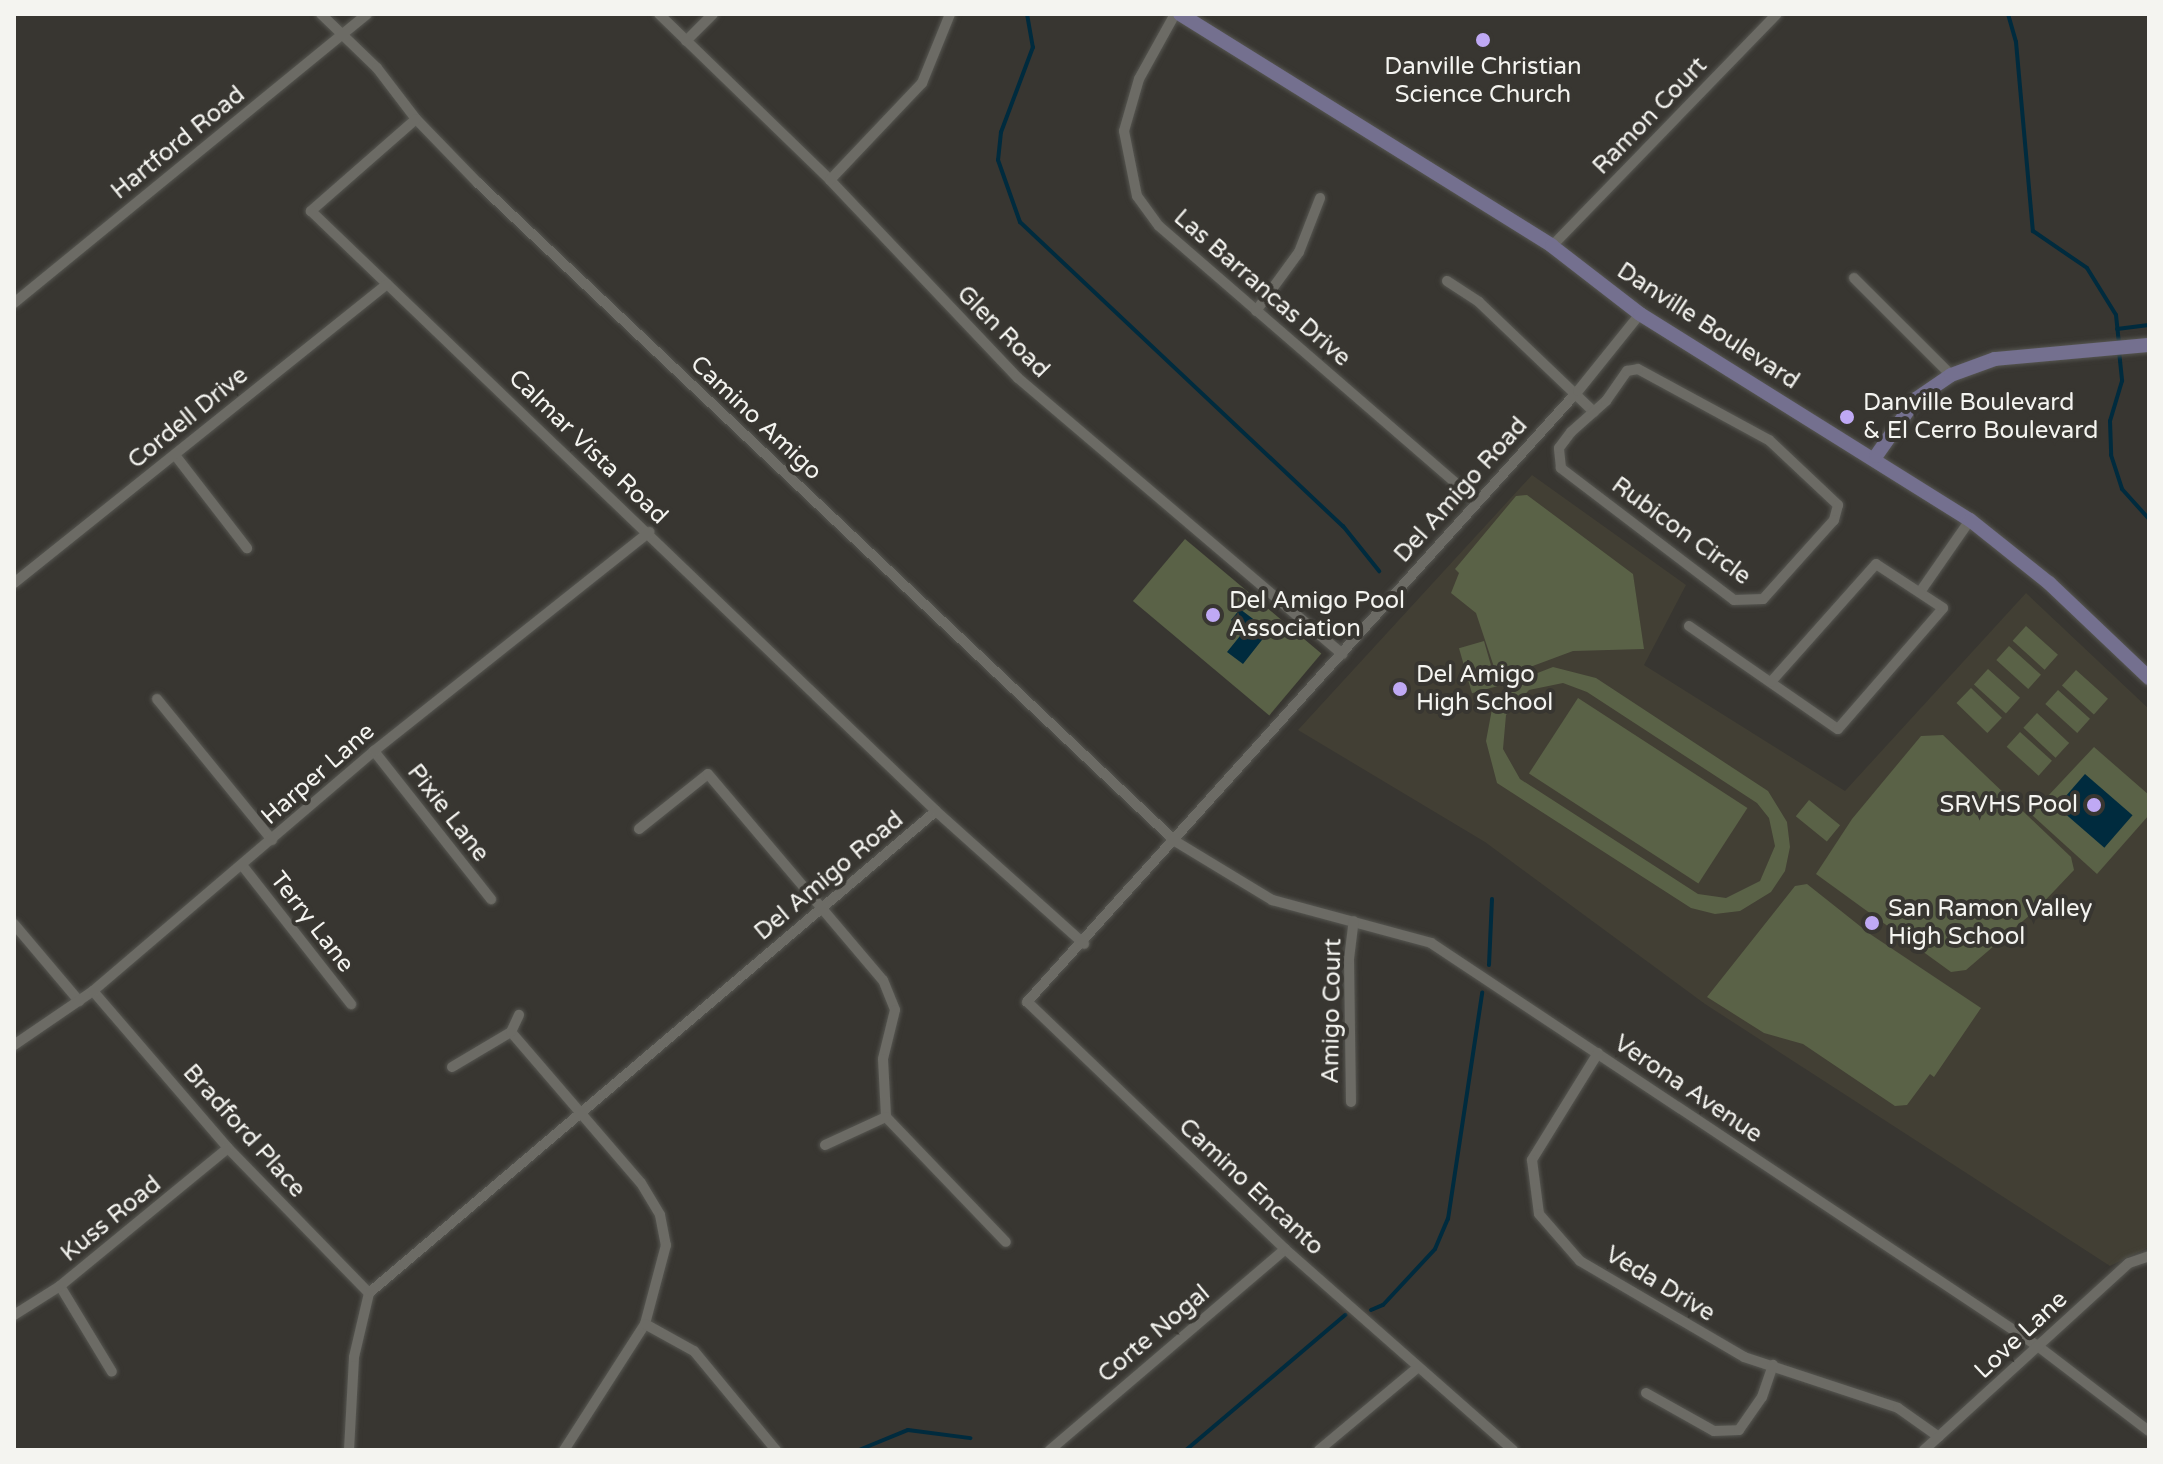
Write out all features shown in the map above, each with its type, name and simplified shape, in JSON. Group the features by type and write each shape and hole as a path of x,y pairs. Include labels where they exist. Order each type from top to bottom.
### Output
{"main road":[{"name":"Danville Boulevard","path":"1178,14 1552,246 1640,314 1876,456 1970,520 2049,583 2149,678"},
{"path":"1876,456 1916,399 1951,375 1995,359 2065,356 2149,345"}],"street":[{"name":"Camino Amigo","path":"321,14 416,119 1175,841"},
{"name":"Hartford Road","path":"14,303 367,14"},
{"name":"Glen Road","path":"659,14 830,180 1018,378 1342,654"},
{"path":"686,41 713,14"},
{"path":"830,180 922,83 950,14"},
{"name":"Las Barrancas Drive","path":"1178,14 1139,79 1124,131 1128,170 1137,196 1159,226 1477,501"},
{"name":"Ramon Court","path":"1552,246 1777,14"},
{"name":"Calmar Vista Road","path":"416,119 311,211 649,532 936,811"},
{"path":"1256,311 1299,252 1320,198"},
{"path":"1854,278 1951,375"},
{"path":"1447,281 1479,302 1578,391 1594,412"},
{"name":"Cordell Drive","path":"14,583 387,284"},
{"name":"Del Amigo Road","path":"369,1293 936,811 1084,944 1578,391 1640,314"},
{"name":"Rubicon Circle","path":"1627,371 1650,373 1769,440 1834,500 1834,520 1763,599 1734,600 1561,468 1559,448 1594,412 1627,371"},
{"path":"175,455 247,548"},
{"path":"1920,592 1970,520"},
{"name":"Harper Lane","path":"14,1045 93,991 374,751 649,532"},
{"path":"1689,626 1838,729 1943,608 1876,564 1771,682"},
{"path":"157,699 272,840"},
{"name":"Pixie Lane","path":"374,751 491,899"},
{"path":"639,829 708,774 883,980 895,1010 883,1059 886,1117 1006,1242"},
{"name":"Verona Avenue","path":"1175,841 1272,900 1431,943 2039,1347 2149,1431"},
{"name":"Terry Lane","path":"242,865 351,1004"},
{"name":"Amigo Court","path":"1351,1102 1349,959 1354,921"},
{"path":"14,924 79,1001"},
{"name":"Camino Encanto","path":"1084,944 1027,1002 1285,1249 1513,1450"},
{"name":"Bradford Place","path":"93,991 228,1148 369,1293"},
{"path":"452,1067 511,1032 519,1015"},
{"path":"511,1032 641,1183 660,1215 666,1245 661,1281 645,1324 564,1450"},
{"name":"Veda Drive","path":"1598,1053 1532,1160 1539,1214 1580,1261 1744,1357 1898,1408 1939,1437"},
{"path":"825,1145 886,1117"},
{"name":"Kuss Road","path":"14,1315 60,1286 228,1148"},
{"name":"Corte Nogal","path":"1050,1450 1285,1249"},
{"name":"Love Lane","path":"1924,1450 2129,1263 2149,1256"},
{"path":"60,1286 112,1372"},
{"path":"349,1450 354,1357 369,1293"},
{"path":"645,1324 694,1351 776,1450"},
{"path":"1646,1393 1714,1431 1739,1430 1762,1397 1773,1365"},
{"path":"1319,1450 1417,1368"}],"shaded area":[{"name":"San Ramon Valley High School","path":"1532,475 1686,585 1644,665 1845,791 2026,593 2149,709 2149,1247 2110,1266 1705,1004 1485,842 1298,730"}],"green space":[{"path":"1527,495 1633,574 1644,649 1573,651 1498,679 1476,613 1451,593 1459,573 1455,569 1516,496"},
{"name":"Del Amigo Pool Association","path":"1185,539 1321,653 1269,715 1133,601"},
{"path":"2026,626 2058,655 2045,670 2013,641"},
{"path":"1484,641 1497,686 1472,693 1459,648"},
{"path":"2009,646 2041,675 2028,689 1996,660"},
{"path":"1553,667 1596,678 1768,791 1787,822 1790,847 1785,871 1771,892 1740,911 1715,914 1691,908 1497,783 1486,741 1492,709 1512,683","holes":["1563,683 1587,692 1757,803 1769,818 1775,846 1760,881 1726,898 1698,894 1520,779 1503,749 1506,715 1529,690"]},
{"path":"1988,669 2020,698 2006,713 1974,685"},
{"path":"2076,670 2108,699 2094,714 2062,686"},
{"path":"1971,688 2002,718 1987,733 1956,703"},
{"path":"2058,690 2090,719 2077,733 2045,704"},
{"path":"1578,698 1747,808 1698,883 1529,773"},
{"path":"2037,713 2069,743 2056,758 2023,728"},
{"path":"2020,732 2052,761 2039,776 2007,747"},
{"path":"1943,735 2071,857 2074,870 2037,909 1966,970 1951,972 1816,874 1852,819 1921,736"},
{"name":"SRVHS Pool","path":"2094,747 2149,795 2149,815 2097,874 2031,814"},
{"path":"1809,800 1840,825 1827,841 1796,816"},
{"path":"1807,884 1870,934 1981,1008 1934,1077 1930,1074 1907,1105 1895,1106 1803,1044 1764,1033 1707,997 1795,886"}],"water":[{"path":"1240,609 1269,631 1243,664 1227,652 1244,631 1231,620"},
{"path":"2085,774 2133,815 2104,848 2057,806"}],"waterway":[{"path":"1027,14 1033,47 1001,132 998,160 1020,222 1343,526 1379,571"},
{"path":"2008,14 2016,42 2033,231 2087,268 2116,315 2119,342"},
{"path":"2117,329 2149,325"},
{"path":"2119,351 2122,381 2110,421 2111,455 2122,489 2149,519"},
{"path":"1489,965 1492,899"},
{"path":"1371,1310 1383,1305 1435,1249 1448,1219 1482,993"},
{"path":"1186,1450 1345,1315"},
{"path":"859,1450 908,1430 970,1438"}],"place":[{"name":"Danville Christian Science Church","path":"1483,40"},
{"name":"Danville Boulevard & El Cerro Boulevard","path":"1847,417"},
{"name":"Del Amigo Pool Association","path":"1213,615"},
{"name":"Del Amigo High School","path":"1400,689"},
{"name":"SRVHS Pool","path":"2094,805"},
{"name":"San Ramon Valley High School","path":"1872,923"}]}
